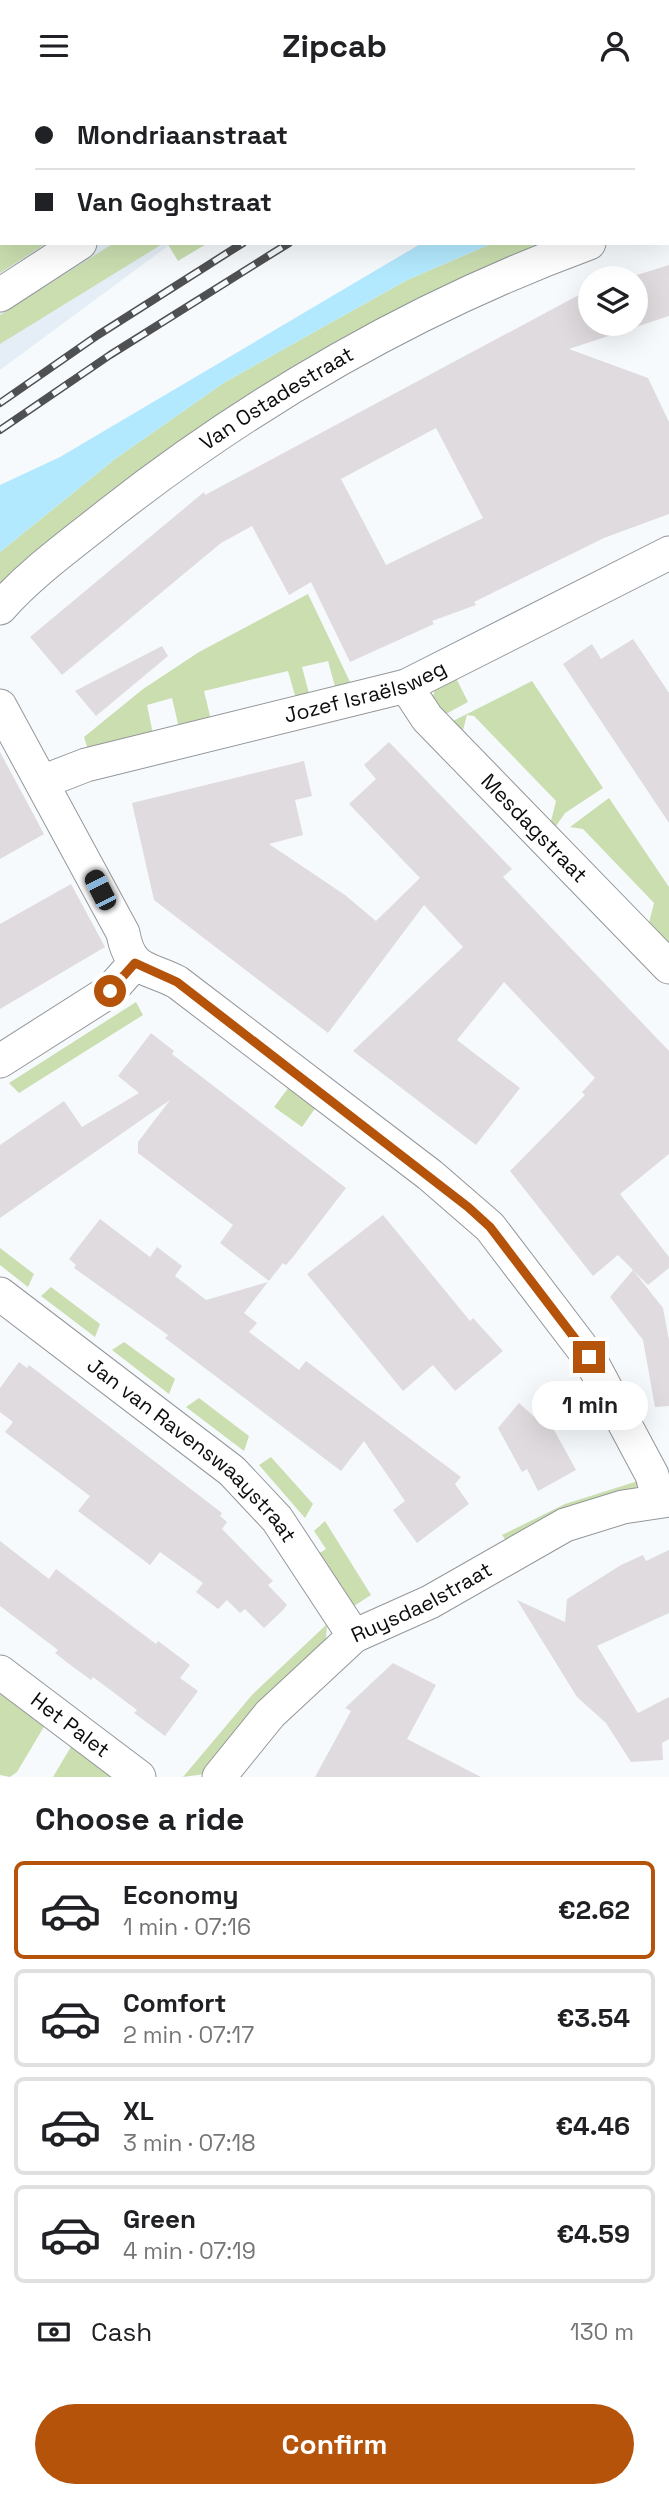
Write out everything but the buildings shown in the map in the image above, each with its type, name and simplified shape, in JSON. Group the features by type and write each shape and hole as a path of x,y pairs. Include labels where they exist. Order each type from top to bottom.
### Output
{"street":[{"path":"0,295 77,245"},
{"name":"Van Ostadestraat","path":"0,607 18,588 72,544 215,435 363,347 498,281 585,245"},
{"name":"Jozef Israëlsweg","path":"42,782 86,765 406,686 669,553"},
{"name":"Mesdagstraat","path":"406,686 427,718 669,967"},
{"path":"0,706 124,933 126,948 135,963 177,982 430,1175 490,1227 589,1357 664,1501"},
{"path":"0,1061 110,991 135,963"},
{"name":"Jan van Ravenswaaystraat","path":"0,1294 232,1471 277,1519 354,1636"},
{"name":"Ruysdaelstraat","path":"219,1777 270,1714 354,1636 402,1615 565,1525 623,1507 664,1501"},
{"name":"Het Palet","path":"0,1672 139,1777"}],"shaded area":[{"path":"0,245 169,245 0,370"}],"green space":[{"path":"0,245 44,245 0,273"},
{"path":"111,245 161,245 0,344 0,315"},
{"path":"168,245 205,245 178,261"},
{"path":"488,245 553,245 506,265 0,590 0,552 115,459 225,382 407,280"},
{"path":"308,594 352,686 336,690 328,661 302,667 310,697 296,699 288,671 204,691 211,720 179,728 172,698 147,705 153,734 88,750 84,737 143,689 199,652"},
{"path":"456,678 468,702 444,715 433,699 435,690 440,684"},
{"path":"532,681 603,788 565,813 552,832 549,829 556,801 474,716 467,715 461,738 447,724"},
{"path":"609,798 669,887 669,953 647,931 654,903 583,829 570,827"},
{"path":"136,1002 143,1015 19,1093 9,1083"},
{"path":"289,1087 316,1107 302,1127 274,1107"},
{"path":"0,1248 34,1274 28,1287 0,1265"},
{"path":"51,1287 100,1324 95,1337 41,1296"},
{"path":"124,1342 175,1379 169,1394 112,1350"},
{"path":"199,1398 249,1436 244,1451 186,1407"},
{"path":"271,1457 313,1504 305,1518 259,1465"},
{"path":"638,1481 636,1489 507,1542 502,1535 565,1504"},
{"path":"325,1521 371,1595 354,1606 318,1554 326,1549 314,1531"},
{"path":"327,1624 326,1640 205,1774 183,1777 252,1695"},
{"path":"0,1690 45,1725 17,1772 10,1777 0,1775"},
{"path":"72,1745 115,1777 53,1777"}],"water":[{"path":"419,245 488,245 407,280 225,382 115,459 0,552 0,485 60,457"}],"railway":[{"path":"0,403 98,335 240,245"},
{"path":"0,430 110,355 286,245"}],"route":[{"path":"110,991 135,963 154,974 177,982 430,1175 490,1227 589,1357"}]}
